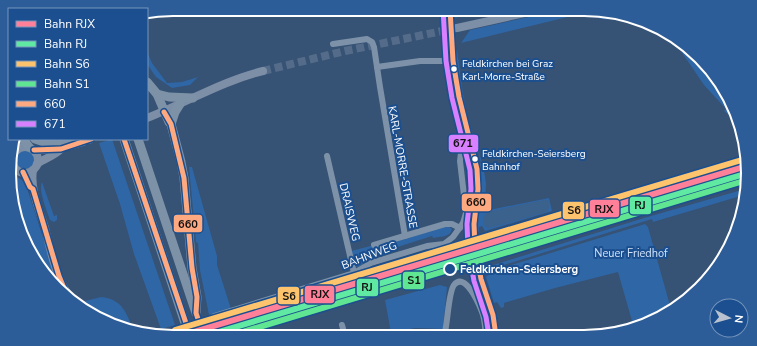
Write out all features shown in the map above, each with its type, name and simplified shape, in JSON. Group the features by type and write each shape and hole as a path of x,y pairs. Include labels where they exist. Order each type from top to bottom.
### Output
{"highway":[{"path":"148,83 157,94 164,112 171,124 181,162 184,178 192,268 200,326"},
{"path":"157,94 173,98 193,98"},
{"path":"171,124 175,112 180,104"},
{"path":"24,140 31,149"},
{"path":"38,140 44,142 75,140"},
{"path":"124,140 187,326"},
{"path":"138,140 200,326"}],"main road":[{"path":"457,28 511,16"},
{"path":"148,118 164,112 224,83 263,71"},
{"path":"17,170 29,172 43,159 61,149 88,140"},
{"path":"17,151 21,147 40,151 57,148 61,149"},
{"path":"31,149 38,159 35,167 33,190 62,284"},
{"path":"17,170 33,190"}],"street":[{"path":"450,16 453,61 459,97 476,163 478,181 474,238"},
{"name":"KARL-MORRE-STRASSE","path":"333,44 364,39 370,40 374,47 405,236 445,224 452,224 460,228"},
{"path":"377,67 420,61 453,61"},
{"name":"BAHNWEG","path":"214,316 354,272 371,263 427,246 444,244 450,240 460,228 465,218 466,213 460,161 463,148 471,143"},
{"name":"DRAISWEG","path":"326,156 354,272"},
{"path":"374,245 405,236"},
{"path":"481,279 493,315 495,330"},
{"path":"445,330 453,287 456,283 461,281 466,283 469,287 482,312 485,330"},
{"path":"342,325 343,330"}],"green space":[{"path":"533,16 572,16 461,43 470,30"},
{"path":"593,16 611,18 604,19"},
{"path":"678,47 702,69 714,84 730,116 724,111 726,109 704,85"},
{"path":"457,49 467,113 478,151 476,151 466,112 456,62"},
{"path":"148,53 152,63 167,83 182,82 198,77 190,85 172,88 156,77 148,65"},
{"path":"112,140 175,325 161,329 134,254 120,204 99,143"},
{"path":"21,150 29,150 34,155 34,163 29,168 21,168 16,163 17,154"},
{"path":"478,151 485,176 486,184 484,211 549,198 552,211 485,231 482,226 479,227 479,231 477,233 481,189 479,164 481,163"},
{"path":"741,159 741,163 478,242 477,238"},
{"path":"189,167 192,167 217,256 217,265 231,309 209,315 200,270 198,243 196,242"},
{"path":"16,176 25,182 56,278 37,252 21,214"},
{"path":"42,182 54,216 57,215 57,220 54,222 50,220 43,201 41,190"},
{"path":"740,190 739,196 653,222 652,219 494,268 490,266 644,218"},
{"name":"Neuer Friedhof","path":"645,224 648,227 670,305 649,316 632,321 618,272 504,303 504,307 501,308 497,302 494,303 486,277 492,271"},
{"path":"448,226 452,229 447,235 433,238 432,236 366,257 366,262 358,267 355,266 351,251"},
{"path":"440,285 447,287 443,329 415,328 405,330 390,330 385,300"},
{"path":"101,297 114,300 122,307 131,325 94,309 84,303 85,301"}],"shaded area":[{"path":"544,200 549,202 549,208 546,212 493,227 488,228 484,225 483,218 487,212"}],"tunnel":[{"path":"263,71 345,51 457,28"},
{"path":"475,243 481,279"}],"rail line":[{"name":"S6","path":"175,330 741,160"},
{"name":"RJX","path":"200,330 741,168"},
{"name":"RJ","path":"225,330 741,175"},
{"name":"S1","path":"249,330 741,182"}],"transit line":[{"name":"671","path":"443,16 446,61 452,98 470,170 471,189 467,224 468,248 474,281 486,317 488,330"},
{"name":"660","path":"450,16 453,61 459,97 477,169 478,189 474,224 475,247 481,279 493,315 495,330"},
{"name":"660","path":"164,112 171,124 184,178 192,268 197,297 196,313 202,330"},
{"name":"660","path":"34,150 61,149 88,140"},
{"name":"660","path":"124,140 188,330"},
{"name":"660","path":"23,172 30,187 33,189 62,284"}],"place":[{"name":"Feldkirchen bei Graz Karl-Morre-Straße","path":"454,69"},
{"name":"Feldkirchen-Seiersberg Bahnhof","path":"475,159"},
{"name":"Feldkirchen-Seiersberg","path":"450,269"}]}
